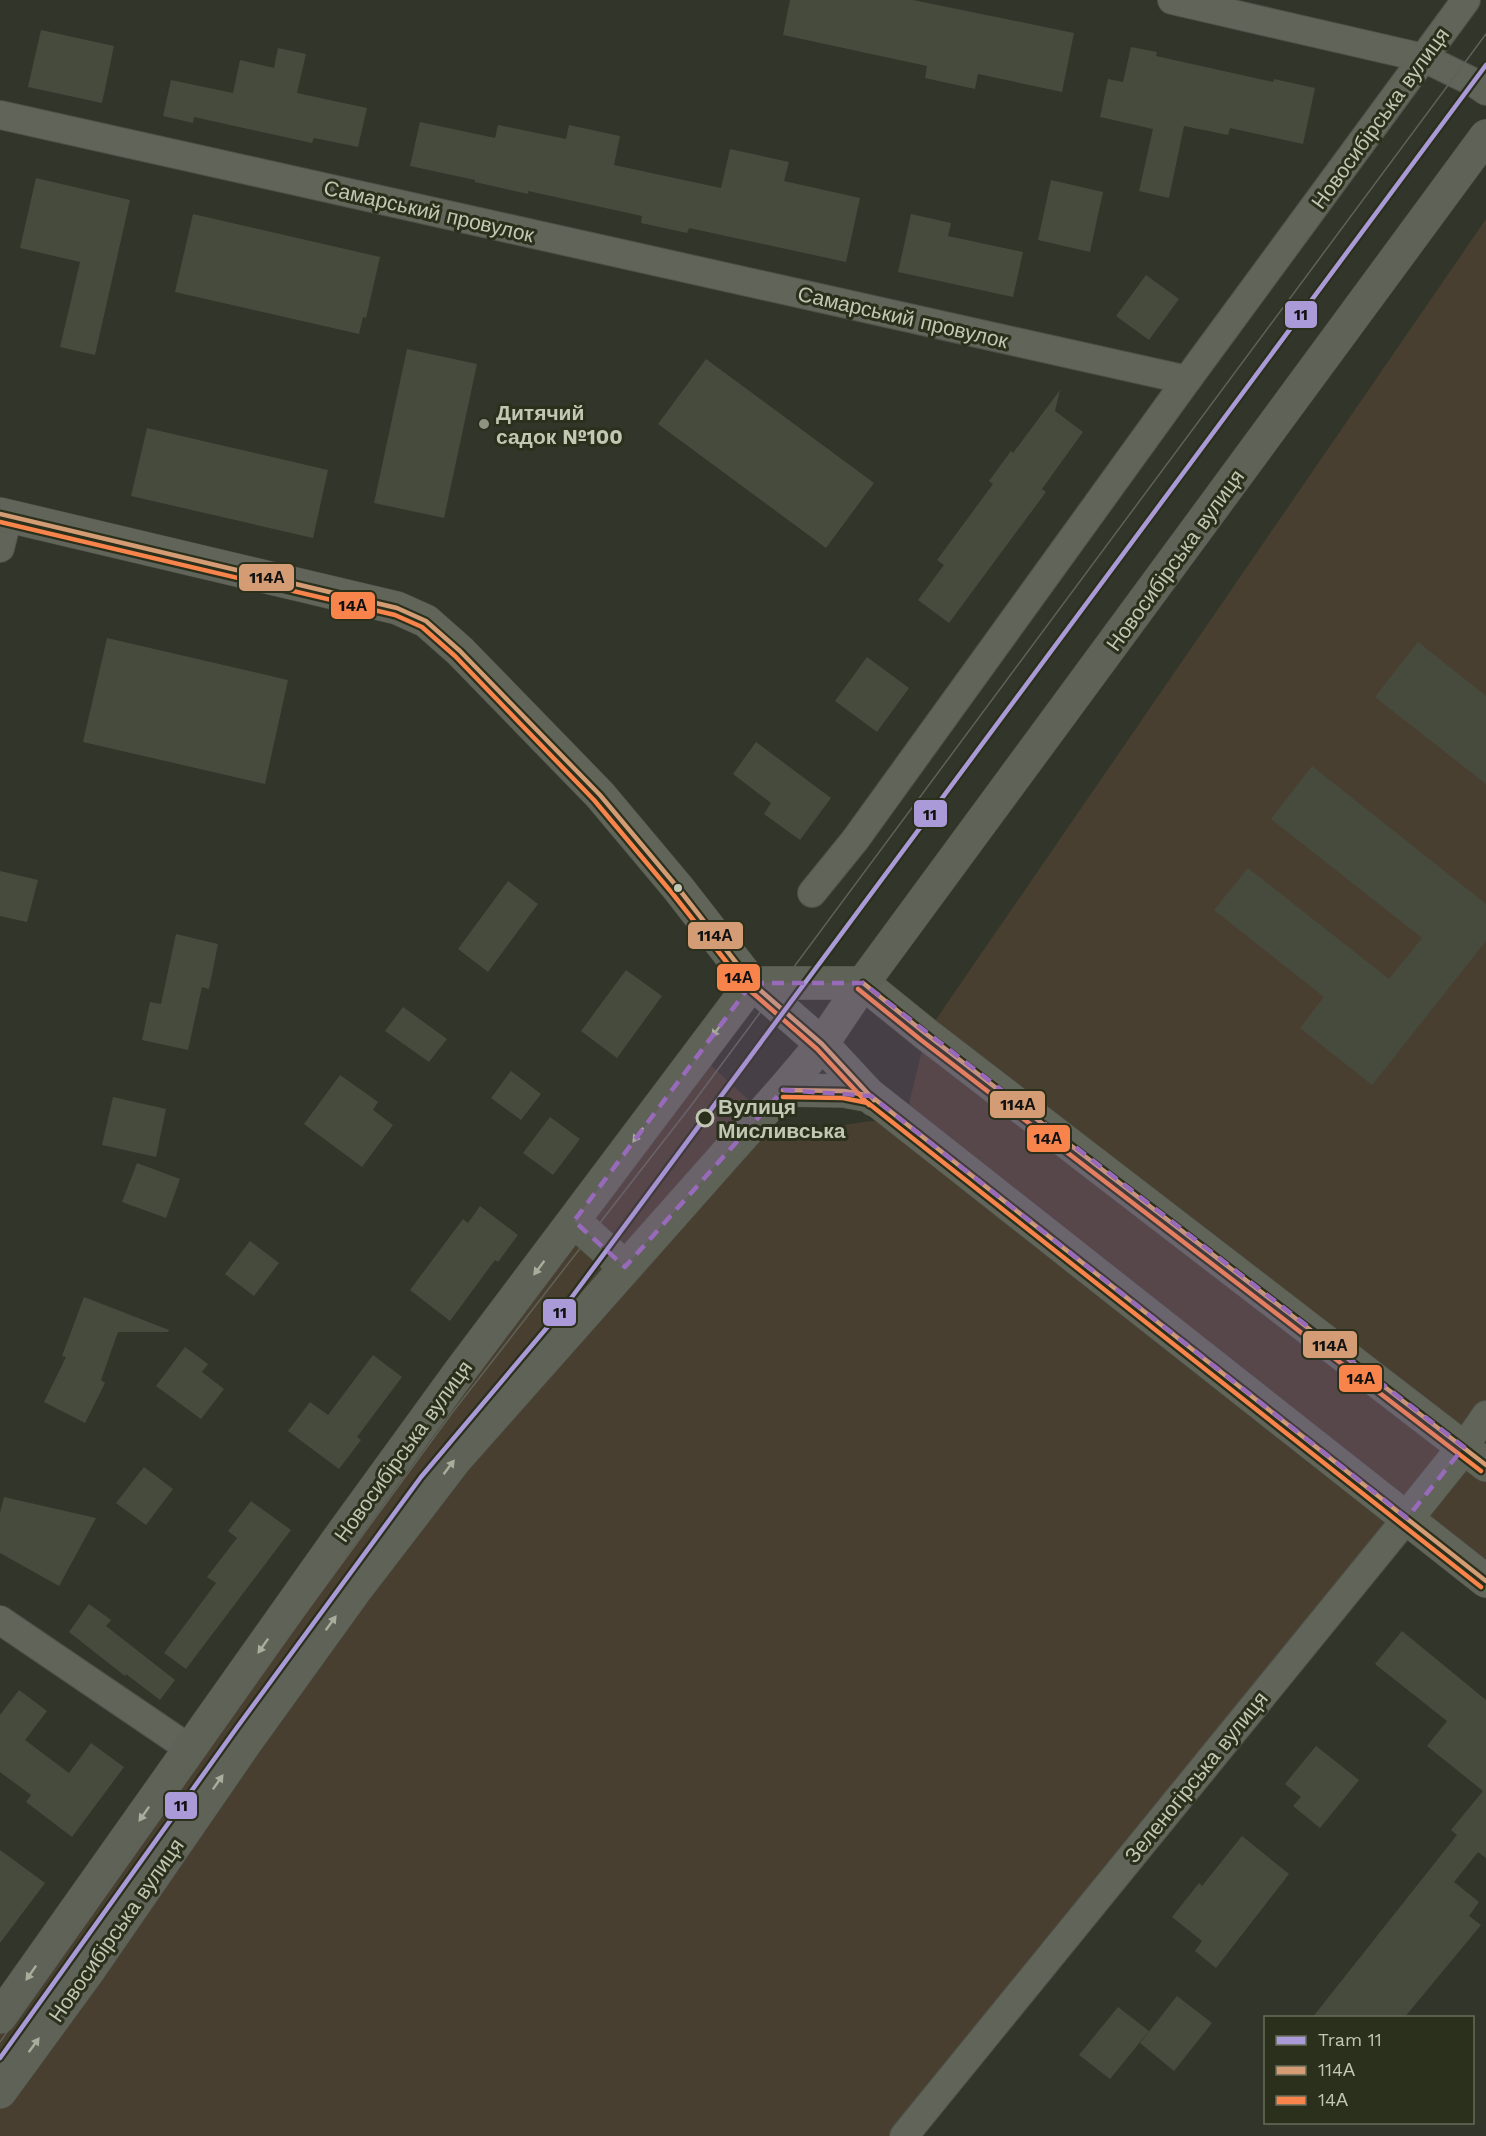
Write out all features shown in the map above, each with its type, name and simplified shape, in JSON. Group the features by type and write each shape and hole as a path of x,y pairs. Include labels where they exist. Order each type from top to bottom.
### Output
{"main road":[{"name":"Новосибірська вулиця","path":"0,2092 89,1970 253,1732 361,1582 456,1459 822,1044 863,983 1486,136"},
{"name":"Новосибірська вулиця","path":"0,2017 352,1519 752,983"},
{"path":"752,983 863,983"},
{"path":"574,1221 625,1267"}],"street":[{"path":"1172,0 1424,57 1486,91"},
{"name":"Новосибірська вулиця","path":"1187,380 1466,0"},
{"name":"Самарський провулок","path":"0,115 1187,380"},
{"path":"812,893 862,831 1187,380"},
{"path":"0,548 4,515 397,608 426,621 468,659 600,795 678,888 752,983 822,1044 871,1096 1486,1581"},
{"path":"863,983 926,1034 1475,1456"},
{"path":"783,1090 844,1090 871,1096"},
{"name":"Зеленогірська вулиця","path":"904,2136 1407,1518 1475,1456 1486,1415"},
{"path":"0,1620 190,1749"}],"highlighted area":[{"path":"752,983 863,983 1464,1447 1407,1518 871,1096 783,1090 625,1267 574,1221"}],"shaded area":[{"path":"1486,219 1486,1415 1464,1447 1486,1465 1486,1581 1407,1519 903,2136 0,2136 0,2017 689,1045 780,1129 825,1128 870,1121 906,1124 926,1034"}],"building":[{"path":"790,0 913,0 1074,33 1062,92 978,74 975,89 925,78 927,66 783,35"},
{"path":"41,30 114,46 102,103 28,87"},
{"path":"1131,47 1157,52 1156,56 1273,82 1274,79 1315,88 1303,144 1230,128 1228,135 1184,126 1169,198 1139,191 1153,129 1100,117 1108,79 1123,82"},
{"path":"278,48 306,54 297,93 367,108 358,147 314,138 312,143 194,117 193,123 163,116 171,80 233,93 240,60 274,68"},
{"path":"420,122 495,138 498,125 566,139 569,125 620,136 614,165 721,188 730,149 789,162 784,181 860,198 846,262 689,228 687,233 641,223 642,216 528,191 528,194 410,166"},
{"path":"36,178 130,200 95,355 60,347 80,262 20,248"},
{"path":"1051,180 1103,192 1090,252 1038,240"},
{"path":"193,214 380,257 366,318 363,317 359,334 175,292"},
{"path":"911,214 951,223 948,236 1023,252 1013,297 898,272"},
{"path":"1146,275 1179,299 1149,340 1116,316"},
{"path":"407,349 477,364 444,518 374,503"},
{"path":"706,359 874,483 826,548 658,424"},
{"path":"1060,390 1055,411 1083,432 1042,489 1046,492 949,623 918,600 944,565 937,560 993,484 989,481"},
{"path":"147,428 328,470 313,538 131,496"},
{"path":"107,638 288,680 265,784 83,742"},
{"path":"1418,642 1486,696 1486,784 1375,697"},
{"path":"867,657 909,688 877,732 835,701"},
{"path":"756,742 831,798 800,840 764,814 771,803 733,774"},
{"path":"1312,766 1486,904 1486,941 1372,1085 1300,1028 1324,997 1214,910 1248,868 1389,979 1422,938 1271,819"},
{"path":"0,871 38,880 27,922 0,916"},
{"path":"508,881 538,904 488,972 458,949"},
{"path":"176,934 218,944 209,989 202,987 188,1050 142,1040 150,1002 161,1004"},
{"path":"626,970 662,996 617,1058 581,1031"},
{"path":"403,1007 447,1039 429,1062 385,1031"},
{"path":"511,1071 541,1094 521,1120 491,1098"},
{"path":"340,1075 378,1102 373,1110 393,1125 362,1167 304,1124"},
{"path":"113,1097 166,1109 156,1157 102,1145"},
{"path":"550,1117 580,1139 553,1175 523,1153"},
{"path":"137,1163 180,1179 166,1218 122,1202"},
{"path":"480,1206 518,1235 498,1262 495,1260 450,1321 410,1290 463,1219 468,1223"},
{"path":"250,1241 279,1263 254,1296 225,1274"},
{"path":"84,1297 169,1330 168,1332 118,1332 101,1380 105,1383 85,1423 44,1402 66,1357 62,1356"},
{"path":"185,1347 208,1364 202,1372 224,1389 201,1419 156,1386"},
{"path":"373,1355 402,1377 357,1437 361,1440 339,1469 288,1431 310,1402 328,1415"},
{"path":"144,1467 173,1489 146,1525 116,1503"},
{"path":"4,1497 96,1518 59,1586 0,1553 0,1513"},
{"path":"251,1501 291,1530 186,1669 164,1653 216,1583 207,1577 237,1538 228,1531"},
{"path":"89,1604 111,1620 106,1626 175,1680 160,1700 69,1632"},
{"path":"1402,1631 1486,1700 1486,1858 1478,1852 1454,1882 1479,1902 1469,1916 1481,1925 1406,2016 1314,2016 1457,1835 1451,1830 1483,1791 1427,1746 1447,1721 1375,1664"},
{"path":"19,1690 47,1711 25,1740 69,1773 91,1743 124,1767 72,1837 26,1802 31,1795 0,1772 0,1715"},
{"path":"1316,1746 1359,1780 1320,1828 1293,1806 1301,1797 1285,1784"},
{"path":"1242,1836 1289,1874 1216,1968 1195,1951 1202,1941 1172,1917 1199,1883 1202,1886"},
{"path":"0,1850 45,1883 0,1943"},
{"path":"1177,1996 1212,2023 1174,2071 1140,2043"},
{"path":"1118,2007 1149,2031 1110,2079 1079,2055"}],"tram line":[{"path":"0,2042 187,1775 452,1413 690,1107 1486,34"},
{"name":"11","path":"0,2058 238,1726 421,1477 566,1305 1486,65"}],"transit line":[{"name":"114А","path":"0,514 397,608 426,621 460,651 600,795 678,888 752,983 822,1044 874,1100"},
{"name":"14А","path":"0,522 395,615 422,627 455,656 594,800 747,988 817,1049 869,1105"},
{"name":"114А","path":"863,983 1486,1465"},
{"name":"14А","path":"858,989 1481,1471"},
{"name":"114А","path":"783,1090 844,1091 871,1096 1486,1581"},
{"name":"14А","path":"783,1097 843,1098 868,1103 1481,1587"}],"place":[{"name":"Дитячий садок №100","path":"484,424"},
{"name":"Вулиця Мисливська","path":"705,1118"}]}
